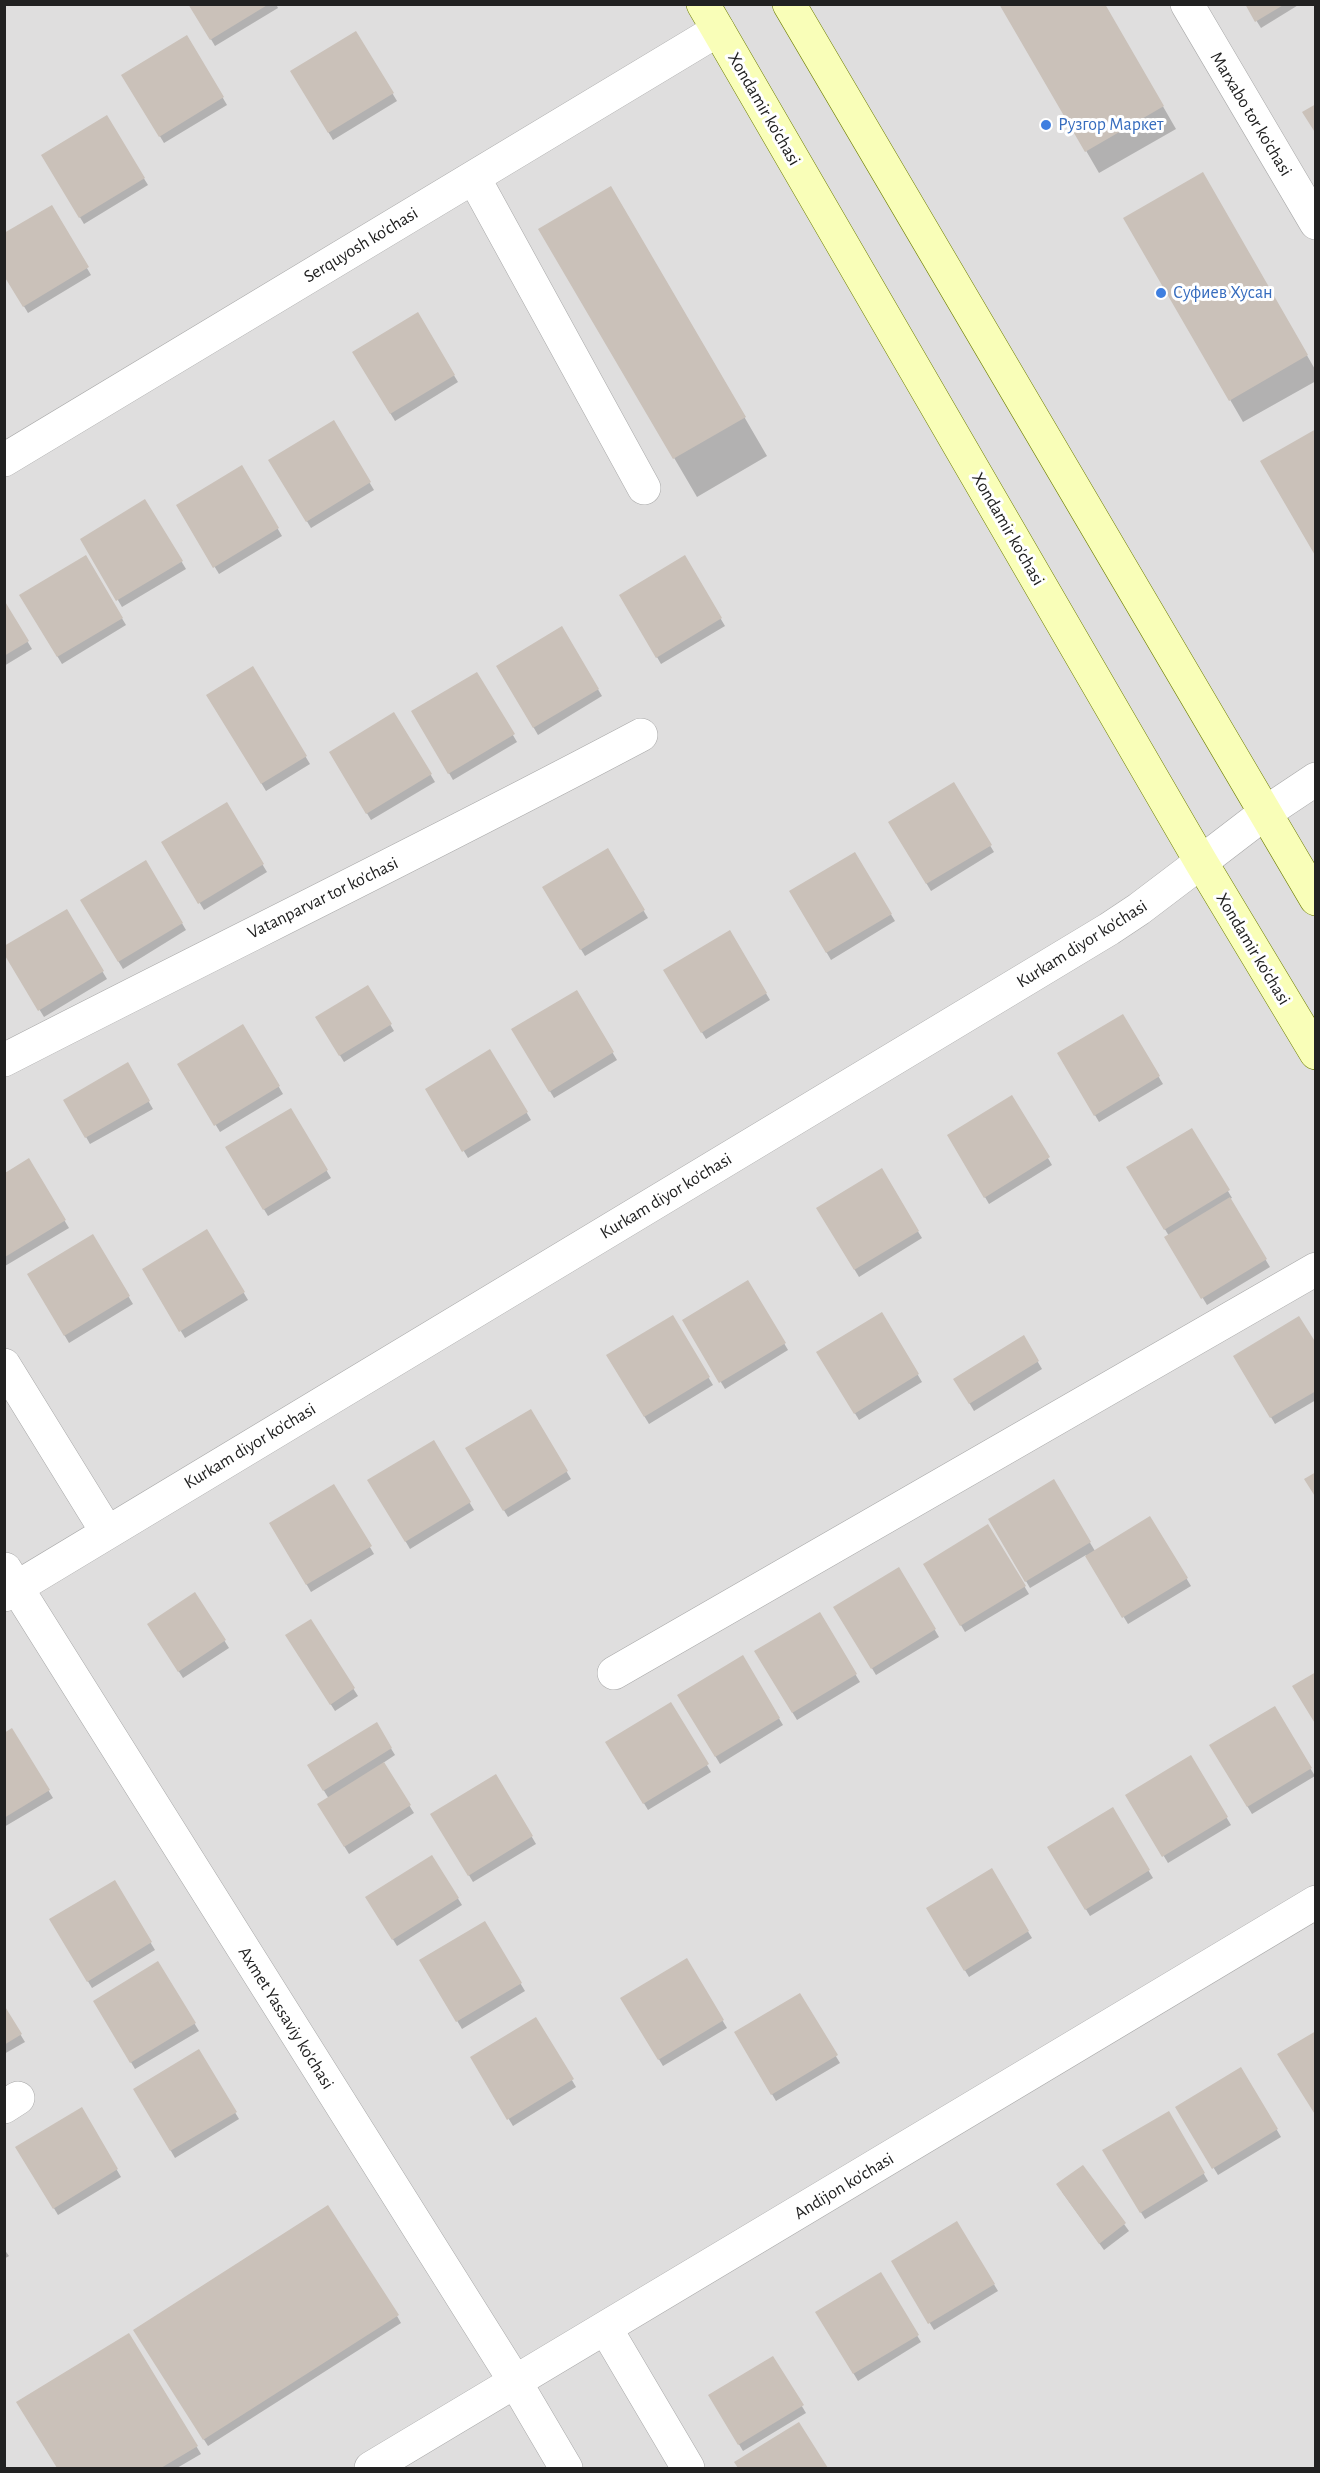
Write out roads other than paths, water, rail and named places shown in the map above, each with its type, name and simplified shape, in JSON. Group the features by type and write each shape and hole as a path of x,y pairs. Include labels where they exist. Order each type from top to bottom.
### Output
{"main road":[{"path":"789,4 1316,899"},
{"name":"Xondamir ko'chasi","path":"711,17 1202,862 1316,1053"}],"street":[{"name":"Marxabo tor ko'chasi","path":"1187,4 1316,223"},
{"name":"Serquyosh ko'chasi","path":"4,460 474,178 711,17"},
{"path":"474,178 644,488"},
{"name":"Vatanparvar tor ko'chasi","path":"4,1060 223,947 492,814 640,735"},
{"name":"Kurkam diyor ko'chasi","path":"8,1583 107,1532 1109,929 1139,909 1265,813 1316,779"},
{"path":"614,1673 1316,1269"},
{"path":"4,1365 107,1532"},
{"name":"Axmet Yassaviy ko'chasi","path":"8,1583 516,2383 566,2469"},
{"name":"Andijon ko'chasi","path":"371,2469 1316,1902"},
{"path":"606,2329 688,2469"}],"place":[{"name":"Рузгор Маркет","path":"1046,125"},
{"name":"Суфиев Хусан","path":"1161,293"}]}
